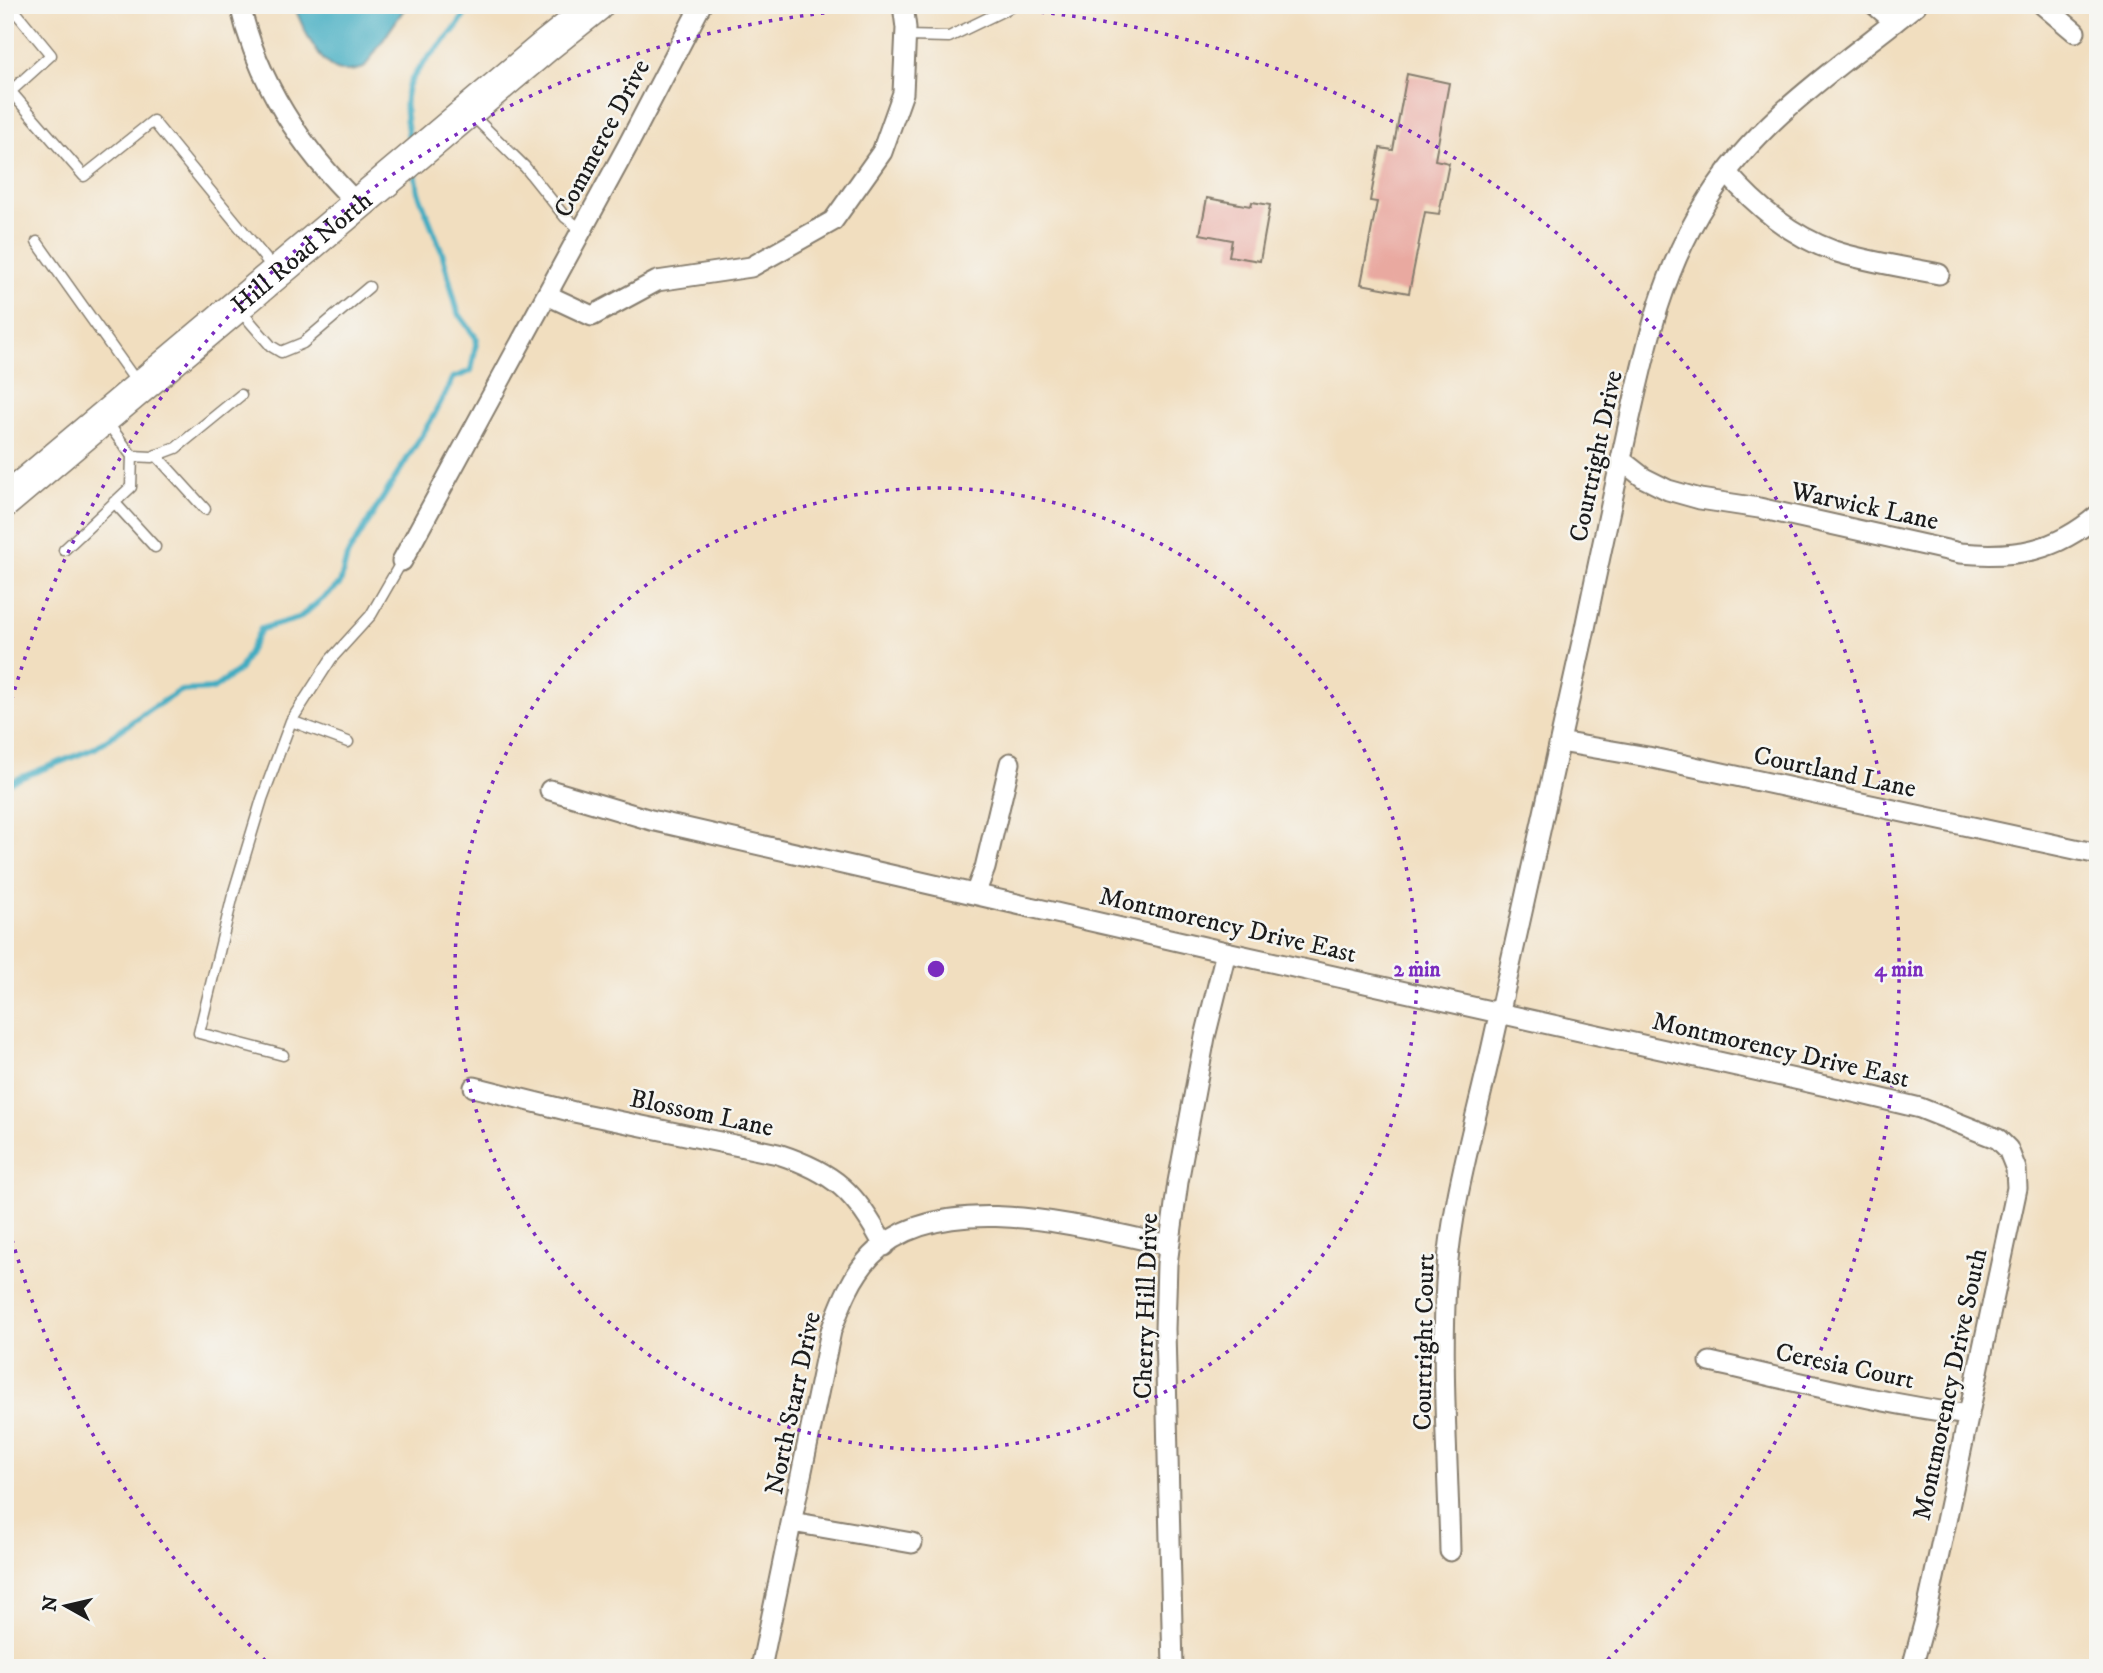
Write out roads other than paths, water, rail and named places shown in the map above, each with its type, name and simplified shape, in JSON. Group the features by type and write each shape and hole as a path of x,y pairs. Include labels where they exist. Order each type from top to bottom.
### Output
{"main road":[{"name":"Hill Road North","path":"5,501 597,5"}],"street":[{"path":"240,5 259,60 287,117 320,164 358,204"},
{"name":"Commerce Drive","path":"402,561 701,5"},
{"path":"547,295 592,316 657,281 751,267 834,221 882,152 903,93 906,36 903,5"},
{"path":"1875,5 1895,22"},
{"name":"Courtright Drive","path":"1499,1013 1659,299 1682,245 1707,200 1767,125 1812,86 1916,5"},
{"path":"2043,5 2075,32"},
{"path":"1726,173 1763,210 1787,228 1811,241 1835,251 1939,274"},
{"name":"Warwick Lane","path":"1621,460 1644,478 1700,499 1759,508 1960,553 2019,554 2047,547 2074,535 2098,516"},
{"name":"Courtland Lane","path":"1560,743 1648,757 2098,854"},
{"path":"975,894 985,868 1010,763"},
{"name":"Montmorency Drive East","path":"550,790 652,820 1908,1105 1948,1117 1975,1130"},
{"name":"Cherry Hill Drive","path":"1173,1668 1165,1329 1169,1245 1200,1062 1226,951"},
{"name":"Courtright Court","path":"1450,1551 1446,1280 1457,1206 1499,1013"},
{"name":"Blossom Lane","path":"474,1087 574,1112 778,1154 806,1163 831,1178 854,1197 884,1246"},
{"name":"Montmorency Drive South","path":"1912,1668 1925,1620 2017,1188 2016,1169 2008,1149 1998,1139 1975,1130"},
{"name":"North Starr Drive","path":"761,1668 831,1331 854,1278 872,1255 901,1234 919,1227 946,1220 985,1217 1032,1220 1169,1245"},
{"name":"Ceresia Court","path":"1710,1362 1861,1398 1969,1415"},
{"path":"792,1522 912,1543"}],"lane":[{"path":"10,5 51,55 8,88 84,176 153,121 276,272"},
{"path":"906,36 949,37 1015,5"},
{"path":"468,111 525,166 565,217 582,230"},
{"path":"37,242 140,387"},
{"path":"236,306 271,346 281,352 303,343 369,287"},
{"path":"132,456 156,455 176,448 241,395"},
{"path":"64,550 131,486 132,456 103,418"},
{"path":"156,455 205,509"},
{"path":"114,502 155,547"},
{"path":"282,1055 199,1033 233,895 262,799 291,721 331,659 371,615 402,561"},
{"path":"291,721 348,742"}],"water":[{"path":"294,5 407,5 364,68 343,71 330,65 316,50"}],"waterway":[{"path":"410,146 406,104 411,80 455,28 469,5"},
{"path":"5,784 95,748 180,691 213,689 240,669 261,629 299,618 340,584 347,556 433,417 453,378 471,371 477,339 458,313 442,252 418,192 415,171"}]}
